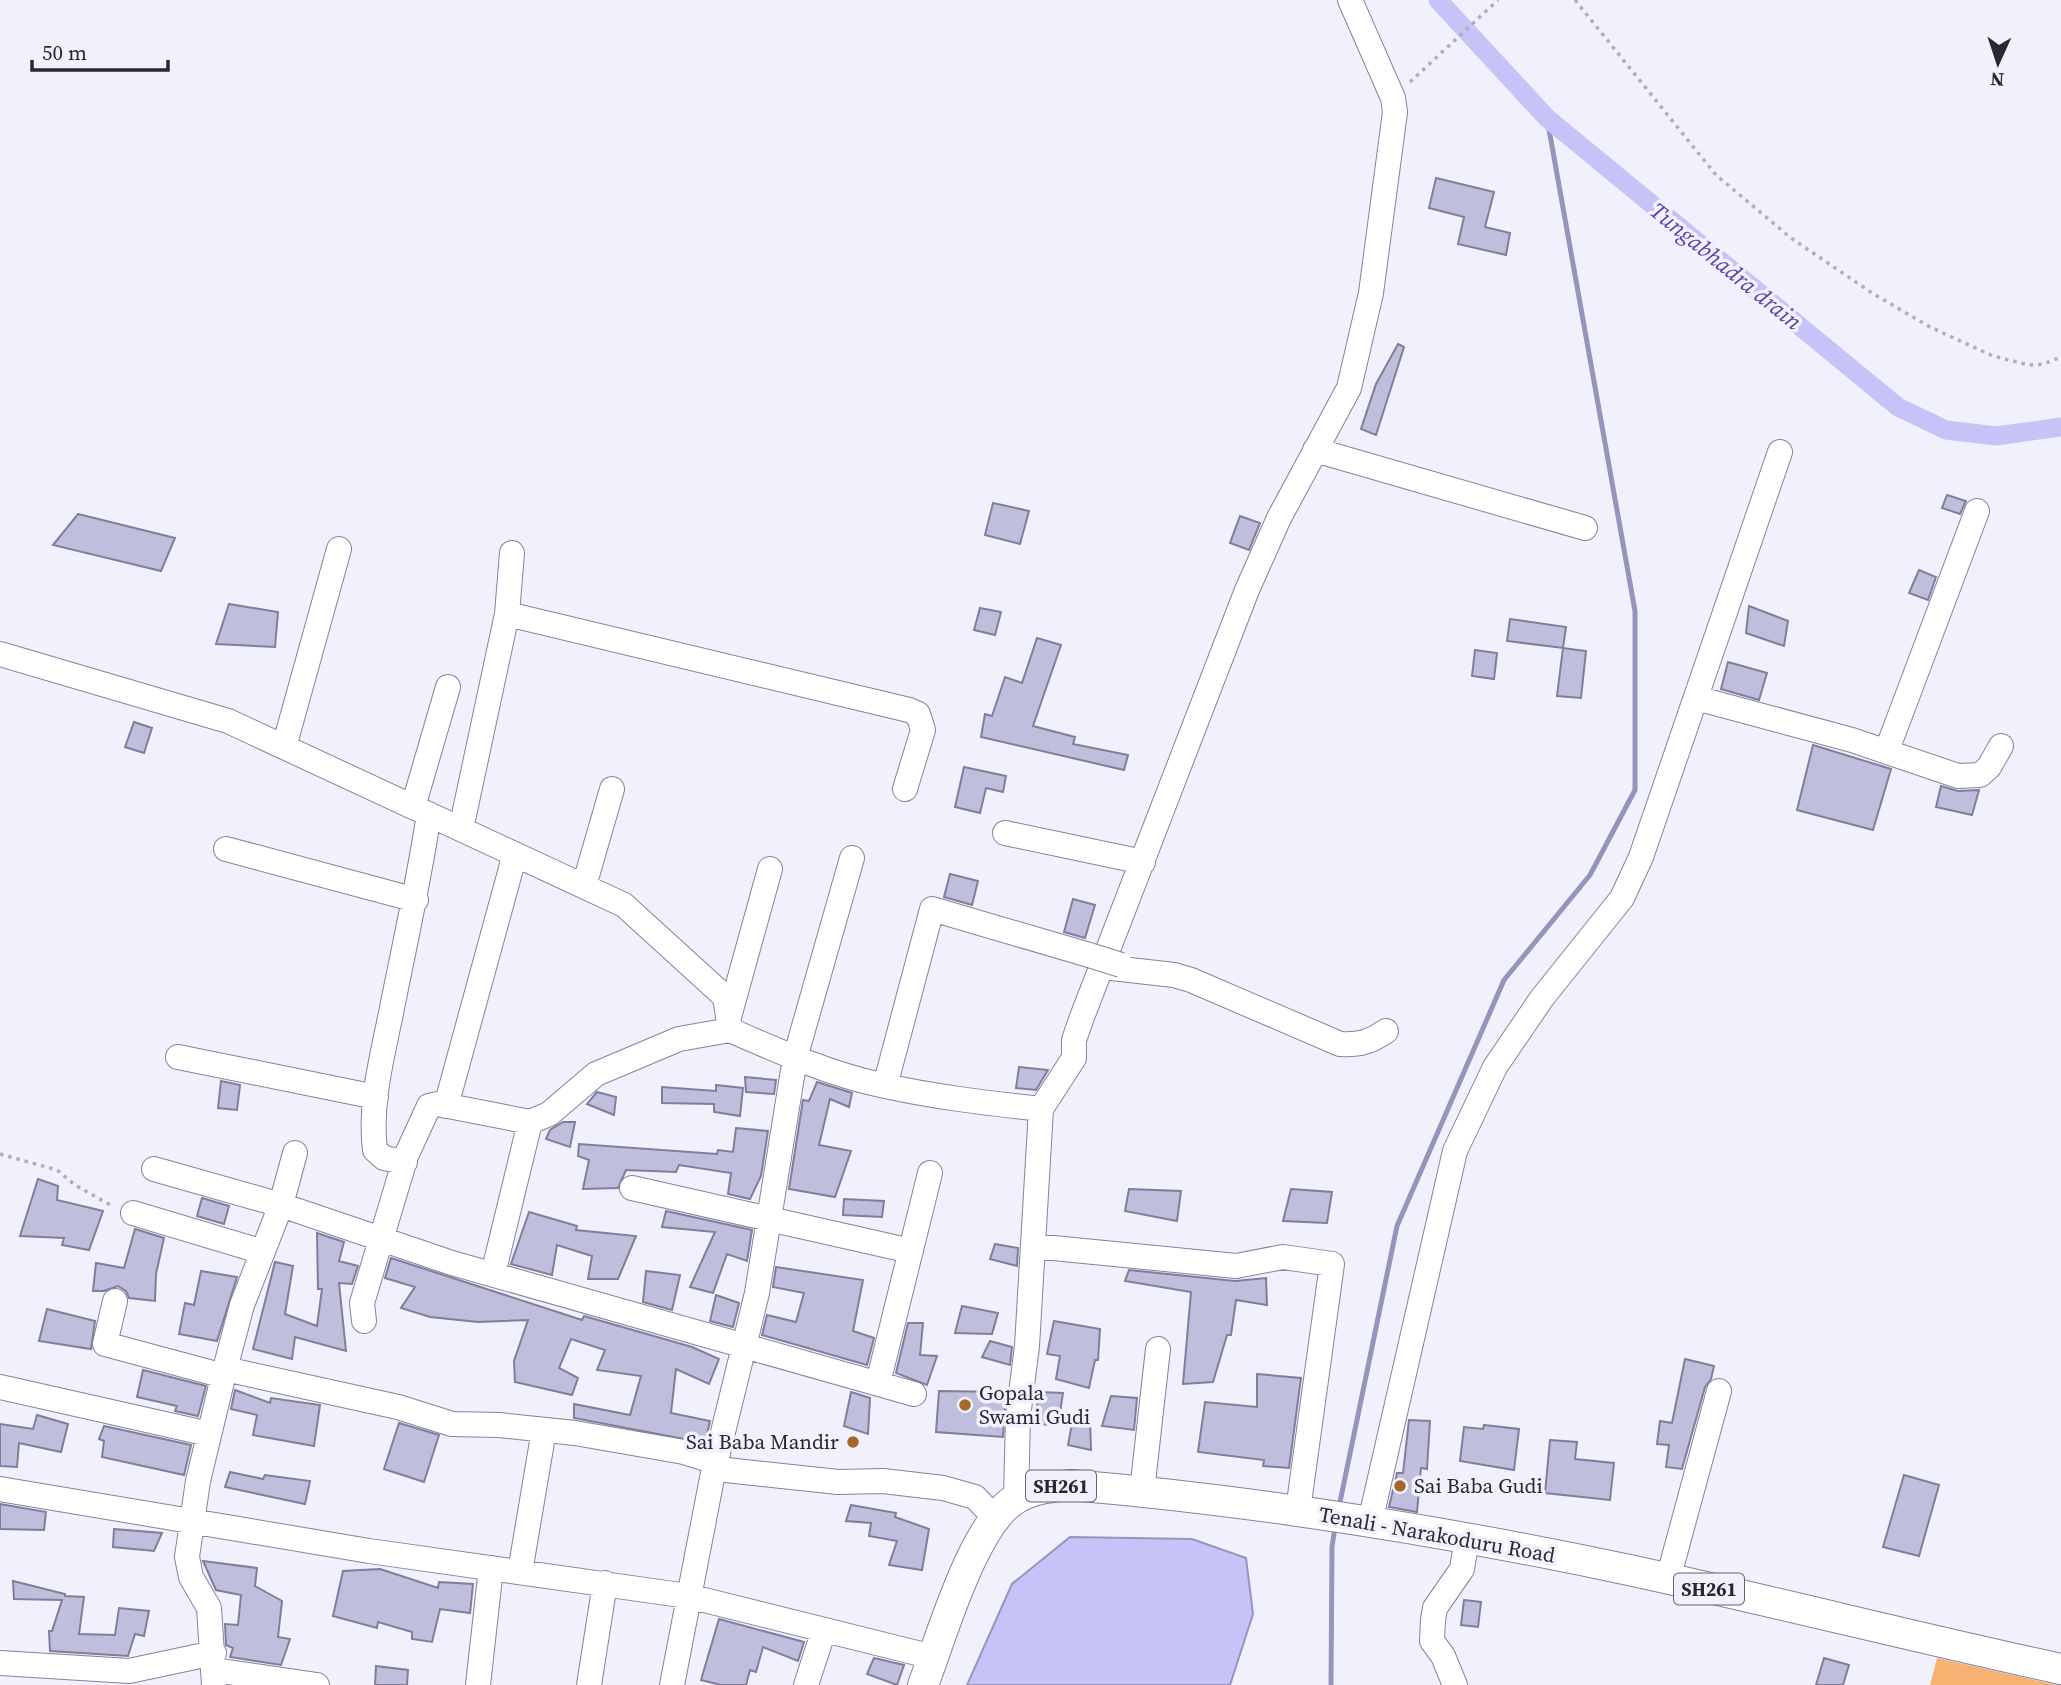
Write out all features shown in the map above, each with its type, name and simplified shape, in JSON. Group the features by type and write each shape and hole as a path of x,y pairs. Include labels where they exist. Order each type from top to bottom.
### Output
{"main road":[{"name":"Tenali - Narakoduru Road","path":"1016,1497 1042,1488 1071,1485 1142,1491 1363,1520 1668,1579 2061,1669"},
{"name":"SH261","path":"923,1685 977,1543 1016,1497"}],"street":[{"path":"1016,1497 1018,1417 1033,1246 1041,1109 1074,1058 1074,1040 1114,964 1143,862 1247,590 1279,517 1349,388 1360,347 1371,293 1395,113 1393,98 1350,0"},
{"path":"1315,450 1585,528"},
{"path":"1363,1520 1455,1151 1495,1067 1542,998 1622,898 1641,857 1780,452"},
{"path":"1887,750 1976,511"},
{"path":"285,747 339,549"},
{"path":"461,829 507,614 512,554"},
{"path":"507,614 909,710 918,714 923,730 905,789"},
{"path":"0,654 228,721 624,905 724,997 729,1025"},
{"path":"405,1162 384,1157 374,1150 372,1130 376,1097 416,900 421,810 448,687"},
{"path":"1696,698 1887,750 1969,778 1980,775 1989,767 2001,746"},
{"path":"584,886 612,789"},
{"path":"1005,833 1143,862"},
{"path":"226,849 416,900"},
{"path":"446,1106 515,854"},
{"path":"672,1685 716,1462 745,1344 769,1221 795,1058 852,858"},
{"path":"729,1025 770,869"},
{"path":"885,1086 932,909 1114,964 1191,981 1340,1044 1359,1045 1372,1041 1386,1031"},
{"path":"363,1321 362,1303 405,1162 429,1106 446,1106 530,1122 549,1114 596,1074 680,1040 729,1025 795,1058 885,1086 941,1097 1041,1109"},
{"path":"177,1057 376,1097"},
{"path":"493,1274 530,1122"},
{"path":"214,1669 209,1608 191,1577 187,1557 192,1523 209,1434 242,1305 281,1205 295,1153"},
{"path":"154,1169 281,1205 493,1274 914,1394"},
{"path":"878,1383 929,1173"},
{"path":"632,1188 911,1251"},
{"path":"132,1213 263,1252"},
{"path":"1033,1246 1236,1266 1283,1257 1332,1264 1309,1512"},
{"path":"115,1301 105,1344 224,1372 398,1407 452,1424 544,1430 684,1452 716,1462 726,1470 838,1482 883,1481 943,1488 975,1497 996,1519"},
{"path":"1142,1491 1158,1349"},
{"path":"0,1387 209,1434"},
{"path":"1668,1579 1719,1391"},
{"path":"520,1572 544,1430"},
{"path":"0,1489 192,1523 688,1596 933,1657"},
{"path":"1455,1685 1443,1656 1432,1641 1433,1620 1435,1608 1462,1569 1467,1538"},
{"path":"478,1685 491,1568"},
{"path":"589,1685 605,1583"},
{"path":"806,1685 824,1630"},
{"path":"0,1663 129,1671 214,1669 317,1685"}],"path":[{"path":"1403,88 1498,0"},
{"path":"1574,0 1716,175 1791,238 1918,320 1993,356 2028,365 2044,364 2061,357"},
{"path":"0,1154 57,1170 110,1205 132,1213"}],"shaded area":[{"path":"1070,1537 1192,1539 1246,1558 1253,1614 1230,1685 967,1685 1012,1584"},
{"path":"1937,1658 2057,1685 1930,1685"}],"building":[{"path":"1436,178 1494,192 1485,227 1510,233 1506,255 1458,244 1464,217 1429,208"},
{"path":"1398,344 1404,347 1376,435 1361,429 1376,384"},
{"path":"1947,495 1966,501 1960,514 1942,508"},
{"path":"993,503 1029,511 1020,544 985,535"},
{"path":"78,514 175,538 161,571 53,545"},
{"path":"1240,516 1260,523 1249,550 1230,543"},
{"path":"1919,570 1936,577 1928,600 1909,593"},
{"path":"229,604 278,612 275,647 216,644"},
{"path":"1749,606 1788,621 1784,646 1746,633"},
{"path":"980,608 1001,612 995,635 974,630"},
{"path":"1510,619 1566,627 1563,648 1507,641"},
{"path":"1037,638 1061,645 1033,726 1075,737 1073,744 1128,755 1124,770 981,737 985,714 992,716 1005,677 1022,683"},
{"path":"1563,648 1586,651 1581,698 1557,696"},
{"path":"1475,650 1497,653 1494,679 1472,676"},
{"path":"1728,662 1767,673 1759,700 1721,689"},
{"path":"134,722 152,728 144,753 125,747"},
{"path":"1813,745 1891,769 1873,830 1797,810"},
{"path":"964,767 1006,776 1003,792 986,788 980,813 955,807"},
{"path":"1941,786 1958,791 1979,790 1972,815 1936,807"},
{"path":"950,874 978,881 972,905 944,897"},
{"path":"1073,899 1095,905 1085,938 1064,932"},
{"path":"1019,1067 1048,1070 1036,1090 1016,1088"},
{"path":"745,1077 776,1080 774,1094 746,1092"},
{"path":"221,1081 240,1085 237,1110 218,1108"},
{"path":"817,1082 852,1093 849,1107 830,1099 819,1145 851,1151 835,1197 789,1189 803,1100 809,1101"},
{"path":"716,1085 743,1088 740,1116 714,1112 714,1104 662,1103 662,1087 716,1091"},
{"path":"597,1092 616,1097 614,1115 587,1104"},
{"path":"563,1122 575,1122 570,1147 546,1139 550,1130"},
{"path":"736,1128 768,1131 761,1176 750,1199 728,1194 731,1173 679,1165 676,1172 626,1170 618,1188 583,1189 589,1160 578,1156 579,1144 717,1154 718,1150 733,1152"},
{"path":"38,1179 58,1186 57,1200 103,1211 89,1250 62,1245 64,1238 20,1236"},
{"path":"1129,1189 1181,1191 1177,1221 1125,1211"},
{"path":"1291,1189 1332,1192 1327,1223 1283,1221"},
{"path":"202,1198 229,1206 224,1224 197,1216"},
{"path":"844,1199 884,1201 882,1217 843,1215"},
{"path":"666,1211 752,1230 747,1261 727,1254 713,1293 690,1287 715,1232 662,1227"},
{"path":"529,1212 577,1226 576,1230 636,1236 618,1279 588,1279 592,1256 557,1245 552,1275 511,1264"},
{"path":"135,1229 164,1238 156,1274 155,1301 129,1298 126,1291 118,1286 104,1291 93,1291 96,1263 124,1268"},
{"path":"317,1233 344,1242 339,1261 358,1266 352,1284 339,1283 346,1351 295,1337 292,1359 253,1349 275,1262 293,1266 285,1314 317,1326 322,1289 318,1289"},
{"path":"995,1244 1018,1248 1017,1266 990,1259"},
{"path":"391,1258 582,1320 584,1316 692,1347 719,1359 709,1384 676,1369 671,1413 710,1421 705,1443 574,1418 574,1404 630,1415 641,1376 597,1370 605,1350 571,1339 559,1368 578,1378 572,1395 515,1382 514,1361 528,1320 478,1322 430,1317 401,1308 415,1287 385,1278"},
{"path":"776,1267 863,1280 853,1331 874,1338 867,1365 762,1335 767,1315 796,1322 804,1293 773,1287"},
{"path":"1129,1270 1235,1281 1266,1278 1267,1305 1236,1300 1231,1335 1227,1335 1213,1382 1183,1384 1191,1292 1125,1281"},
{"path":"201,1271 237,1277 217,1341 179,1334 185,1303 194,1305"},
{"path":"646,1271 680,1275 672,1310 643,1302"},
{"path":"716,1295 739,1303 733,1327 710,1321"},
{"path":"962,1306 998,1313 992,1334 955,1333"},
{"path":"47,1309 95,1321 91,1349 39,1341"},
{"path":"1054,1321 1100,1329 1098,1360 1095,1360 1089,1388 1056,1379 1060,1356 1047,1354"},
{"path":"908,1323 923,1323 920,1355 937,1356 927,1385 896,1373"},
{"path":"990,1341 1012,1347 1010,1365 982,1357"},
{"path":"1685,1359 1714,1366 1711,1379 1705,1387 1682,1469 1666,1467 1669,1445 1657,1444 1660,1421 1672,1423"},
{"path":"143,1370 206,1386 198,1416 175,1411 177,1406 137,1397"},
{"path":"1257,1374 1301,1378 1289,1468 1263,1466 1264,1460 1198,1452 1205,1402 1257,1407"},
{"path":"235,1390 270,1403 271,1398 320,1405 314,1446 253,1435 257,1415 231,1409"},
{"path":"939,1391 1006,1392 1003,1437 936,1432"},
{"path":"851,1392 870,1398 868,1434 844,1426"},
{"path":"1039,1392 1063,1393 1058,1425 1034,1424"},
{"path":"1111,1396 1137,1398 1134,1430 1102,1426"},
{"path":"37,1415 68,1424 61,1452 19,1443 17,1467 0,1466 0,1424 33,1429"},
{"path":"1073,1418 1090,1419 1091,1450 1068,1445"},
{"path":"1409,1420 1430,1421 1427,1469 1421,1468 1417,1512 1389,1507 1397,1473 1403,1473"},
{"path":"399,1423 439,1435 424,1482 384,1469"},
{"path":"1484,1425 1519,1429 1514,1470 1460,1461 1464,1427 1483,1429"},
{"path":"104,1426 191,1445 184,1475 102,1457 104,1441 99,1439"},
{"path":"1550,1440 1577,1442 1575,1459 1614,1463 1610,1500 1545,1493"},
{"path":"230,1472 263,1479 265,1475 310,1481 305,1504 225,1487"},
{"path":"1904,1475 1939,1485 1919,1556 1883,1547"},
{"path":"0,1504 46,1512 44,1530 0,1529"},
{"path":"851,1505 896,1513 895,1517 929,1529 922,1570 889,1565 897,1541 869,1536 871,1523 846,1521"},
{"path":"114,1529 162,1533 154,1551 113,1547"},
{"path":"203,1561 257,1568 255,1586 282,1601 278,1637 290,1639 281,1665 230,1657 233,1648 226,1645 225,1624 238,1625 241,1595 216,1590"},
{"path":"380,1569 438,1588 439,1582 473,1584 470,1613 440,1609 432,1642 412,1639 412,1632 378,1622 377,1628 333,1616 343,1571"},
{"path":"13,1581 65,1596 84,1597 79,1634 115,1635 119,1608 149,1611 144,1636 135,1634 128,1656 50,1651 49,1631 52,1631 62,1600 14,1599"},
{"path":"1464,1600 1481,1602 1478,1627 1461,1625"},
{"path":"719,1619 804,1642 798,1661 763,1647 756,1672 750,1670 746,1685 721,1685 701,1680"},
{"path":"874,1658 904,1665 897,1685 867,1674"},
{"path":"1824,1658 1849,1665 1843,1685 1816,1685"},
{"path":"376,1666 408,1670 407,1685 375,1685"}],"waterway":[{"name":"Tungabhadra drain","path":"1438,0 1547,118 1898,407 1946,430 1996,436 2061,427"},
{"path":"1339,1507 1397,1226 1504,980 1590,875 1635,790 1635,611 1547,118"},
{"path":"1331,1685 1332,1547 1335,1527"}],"place":[{"name":"Gopala Swami Gudi","path":"965,1405"},
{"name":"Sai Baba Mandir","path":"853,1442"},
{"name":"Sai Baba Gudi","path":"1400,1486"}]}
